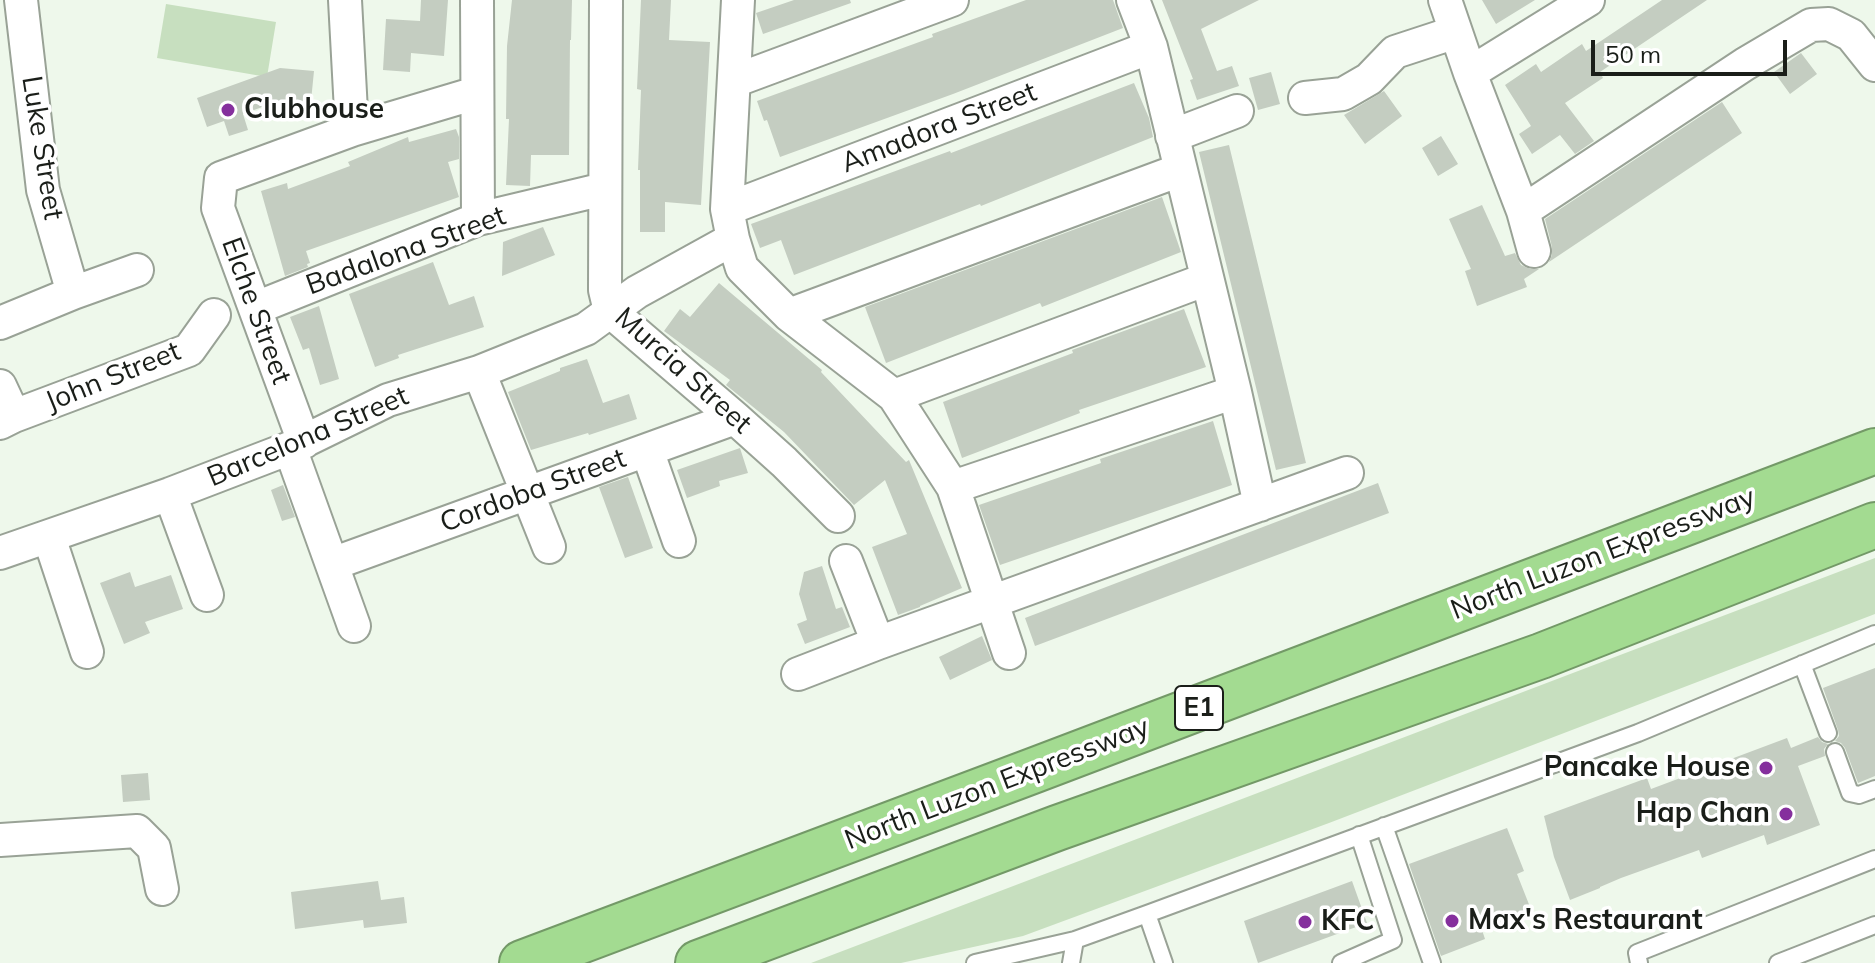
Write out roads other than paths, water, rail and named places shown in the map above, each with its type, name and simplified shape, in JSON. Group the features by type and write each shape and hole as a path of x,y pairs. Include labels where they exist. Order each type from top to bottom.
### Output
{"highway":[{"name":"North Luzon Expressway","path":"522,963 1875,451"},
{"name":"E1","path":"698,963 1057,828 1541,656 1875,525"}],"street":[{"name":"Luke Street","path":"21,0 43,190 73,293"},
{"path":"345,0 352,130 476,93"},
{"path":"477,0 478,219"},
{"name":"Murcia Street","path":"606,0 605,290 610,311 784,462 838,516"},
{"path":"738,0 730,224 742,268 789,315 894,396 953,487 1009,653"},
{"path":"734,81 952,0"},
{"path":"1133,0 1151,47 1260,505"},
{"path":"1445,0 1523,211 1534,251"},
{"path":"1470,73 1588,0"},
{"path":"1523,211 1745,64 1811,25 1829,24 1851,35 1875,65"},
{"path":"1305,98 1343,94 1369,79 1395,52 1456,32"},
{"name":"Amadora Street","path":"610,311 730,224 1151,47"},
{"path":"1172,136 1237,111"},
{"name":"Elche Street","path":"352,130 221,178 218,208 256,308 332,564 354,626"},
{"path":"789,315 1180,170"},
{"name":"Badalona Street","path":"256,308 478,219 604,189"},
{"path":"0,323 137,270"},
{"path":"894,396 1207,279"},
{"name":"Barcelona Street","path":"0,553 170,494 297,445 388,400 479,372 586,329 610,311"},
{"name":"John Street","path":"7,420 189,350 214,315"},
{"path":"479,372 549,547"},
{"path":"0,386 7,420"},
{"path":"953,487 1235,392"},
{"name":"Cordoba Street","path":"332,564 735,418"},
{"path":"647,450 679,541"},
{"path":"798,674 1347,473"},
{"path":"170,494 207,595"},
{"path":"49,537 87,652"},
{"path":"846,561 878,643"},
{"path":"0,840 137,831 154,848 162,889"}],"lane":[{"path":"975,963 1075,940 1147,914 1638,733 1875,634"},
{"path":"1802,664 1828,733"},
{"path":"1835,752 1850,793 1859,795 1875,789"},
{"path":"1384,826 1432,963"},
{"path":"1341,963 1393,940 1359,835"},
{"path":"1639,963 1637,953 1875,859"},
{"path":"1147,914 1164,963"},
{"path":"1778,963 1875,925"},
{"path":"1071,963 1075,940"}],"place":[{"name":"Clubhouse","path":"228,110"},
{"name":"Pancake House","path":"1766,768"},
{"name":"Hap Chan","path":"1786,814"},
{"name":"Max's Restaurant","path":"1452,921"},
{"name":"KFC","path":"1305,922"}]}
